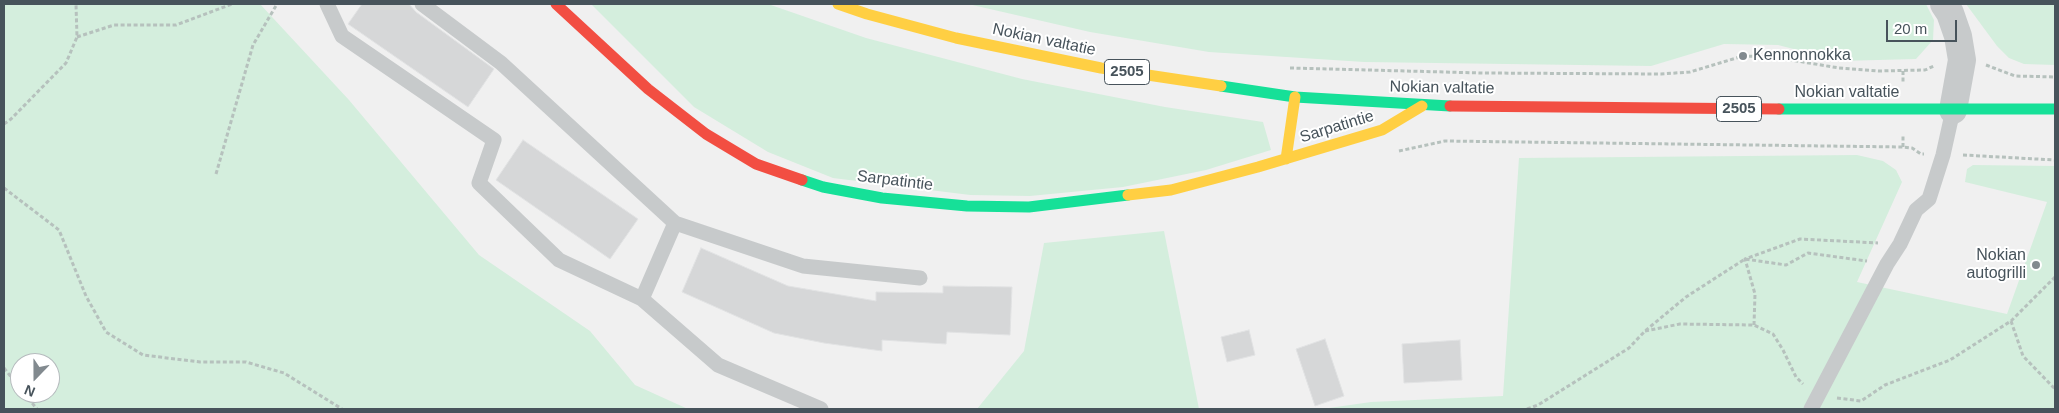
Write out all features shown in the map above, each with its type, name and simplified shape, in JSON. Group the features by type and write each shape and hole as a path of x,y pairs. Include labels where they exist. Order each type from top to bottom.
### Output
{"main road":[{"name":"Sarpatintie","path":"556,4 648,88 706,134 756,164 823,188 882,198 958,205 1029,207 1171,190 1286,159 1382,130 1422,106"},
{"name":"Nokian valtatie","path":"838,4 867,14 956,38 1101,68 1295,97 1422,106 2055,110"},
{"name":"Sarpatintie","path":"1286,159 1295,97"}],"street":[{"path":"1944,4 1950,13 1958,36 1962,60 1953,110"}],"lane":[{"path":"327,4 342,36 494,140 479,183 559,260 642,299 718,365 821,409"},
{"path":"422,4 501,62 675,223 803,266 920,278"},
{"path":"1816,405 1916,210 1929,199 1944,154 1953,110"},
{"path":"642,299 675,223"}],"path":[{"path":"4,124 66,63 77,37 76,4"},
{"path":"77,37 114,26 176,25 232,4"},
{"path":"216,174 254,45 277,4"},
{"path":"1282,67 1483,73 1661,74 1690,72 1743,56 1773,57 1839,68 1903,71"},
{"path":"1392,153 1445,141 1903,147 1912,148 1920,154 2055,160"},
{"path":"4,188 59,230 86,296 106,332 142,355 200,362 246,362 284,373 342,409"},
{"path":"1526,409 1538,405 1574,384 1629,348 1645,331 1686,297 1745,260 1800,239 1900,244"},
{"path":"1745,260 1786,265 1808,253 1888,264"},
{"path":"1745,260 1755,294 1754,325"},
{"path":"1645,331 1680,324 1754,325 1773,334 1796,377 1816,405 1861,400 1885,385 1950,360 2011,321 2055,277"},
{"path":"2011,321 2022,356 2055,389"}],"green space":[{"path":"4,4 260,4 349,100 479,255 590,331 635,385 688,409 4,409"},
{"path":"591,4 768,4 866,38 1022,79 1165,107 1263,122 1271,150 1206,170 1123,187 1030,196 970,195 833,178 768,152 694,107"},
{"path":"968,4 1926,4 1934,20 1933,40 1916,59 1840,61 1778,45 1724,44 1651,66 1364,62 1209,52 1090,32"},
{"path":"1966,4 2055,4 2055,65 2024,64 2009,58 1997,46"},
{"path":"1857,155 1883,161 1896,170 1902,182 1857,282 2007,314 2047,202 1965,182 1967,169 1973,165 2055,166 2055,409 1322,409 1371,402 1503,396 1519,158"},
{"path":"1164,231 1199,409 977,409 1024,351 1044,243"}],"building":[{"path":"362,4 409,4 416,12 494,69 468,107 348,24"},
{"path":"523,140 638,219 610,259 496,180"},
{"path":"701,248 788,286 876,301 876,292 943,293 943,286 1012,287 1010,335 947,332 946,344 882,340 882,351 824,343 774,333 682,292"},
{"path":"1249,330 1255,355 1227,362 1221,337"},
{"path":"1325,339 1344,396 1315,406 1296,349"},
{"path":"1460,340 1462,380 1404,383 1402,344"}],"traffic: fast":[{"path":"1221,86 1295,97 1450,106"},
{"path":"1779,109 2055,109"},
{"path":"802,180 823,187 882,198 967,206 1029,207 1128,195"}],"traffic: slow":[{"path":"838,4 867,14 956,38 1101,68 1221,86"},
{"path":"1286,159 1295,97"},
{"path":"1128,195 1171,190 1258,167 1382,130 1422,106"}],"traffic: jam":[{"path":"556,4 648,89 706,134 756,164 802,180"},
{"path":"1450,106 1779,109"}],"place":[{"name":"Kennonnokka","path":"1743,56"},
{"name":"Nokian autogrilli","path":"2036,265"}]}
